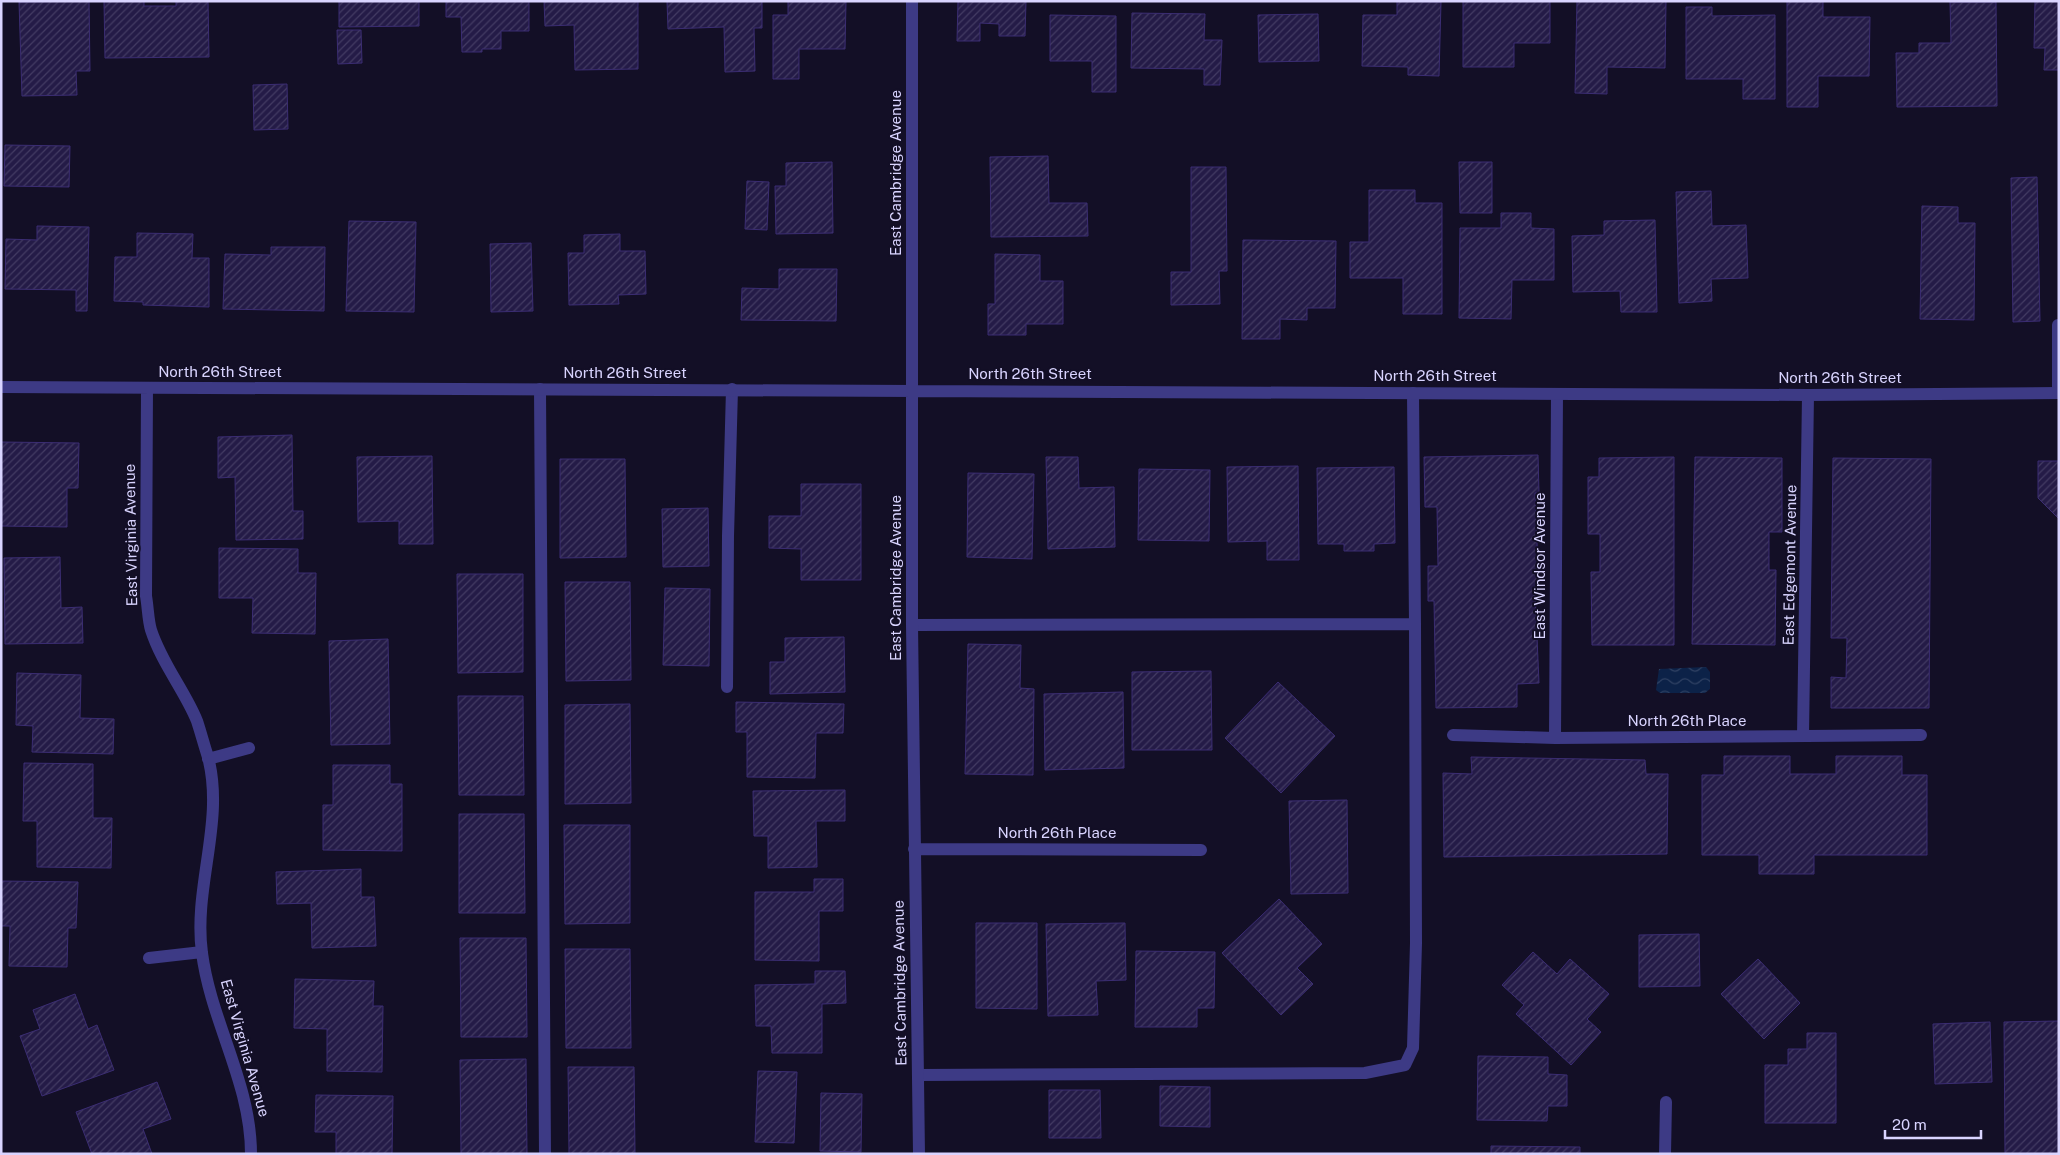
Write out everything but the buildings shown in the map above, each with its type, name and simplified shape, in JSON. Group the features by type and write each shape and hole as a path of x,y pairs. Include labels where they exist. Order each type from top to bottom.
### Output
{"street":[{"name":"East Cambridge Avenue","path":"912,1 912,625 919,1154"},
{"path":"2058,324 2058,393"},
{"name":"North 26th Street","path":"1,387 1808,395 2058,393"},
{"name":"East Virginia Avenue","path":"147,388 146,596 151,629 168,671 196,720 208,759 214,794 202,903 202,952 213,996 245,1101 251,1130 251,1154"},
{"path":"540,389 545,1154"},
{"path":"727,687 728,536 732,389"},
{"path":"918,1075 1365,1073 1405,1065 1414,1048 1416,943 1413,393"},
{"name":"East Windsor Avenue","path":"1555,738 1557,394"},
{"name":"East Edgemont Avenue","path":"1803,736 1808,395"},
{"path":"912,625 1415,624"},
{"name":"North 26th Place","path":"1453,735 1555,738 1921,735"},
{"path":"208,759 249,748"},
{"name":"North 26th Place","path":"914,849 1201,850"},
{"path":"149,958 202,952"},
{"path":"1665,1154 1666,1102"}],"water":[{"path":"1706,667 1710,672 1710,689 1705,693 1660,693 1656,690 1659,669"}]}
